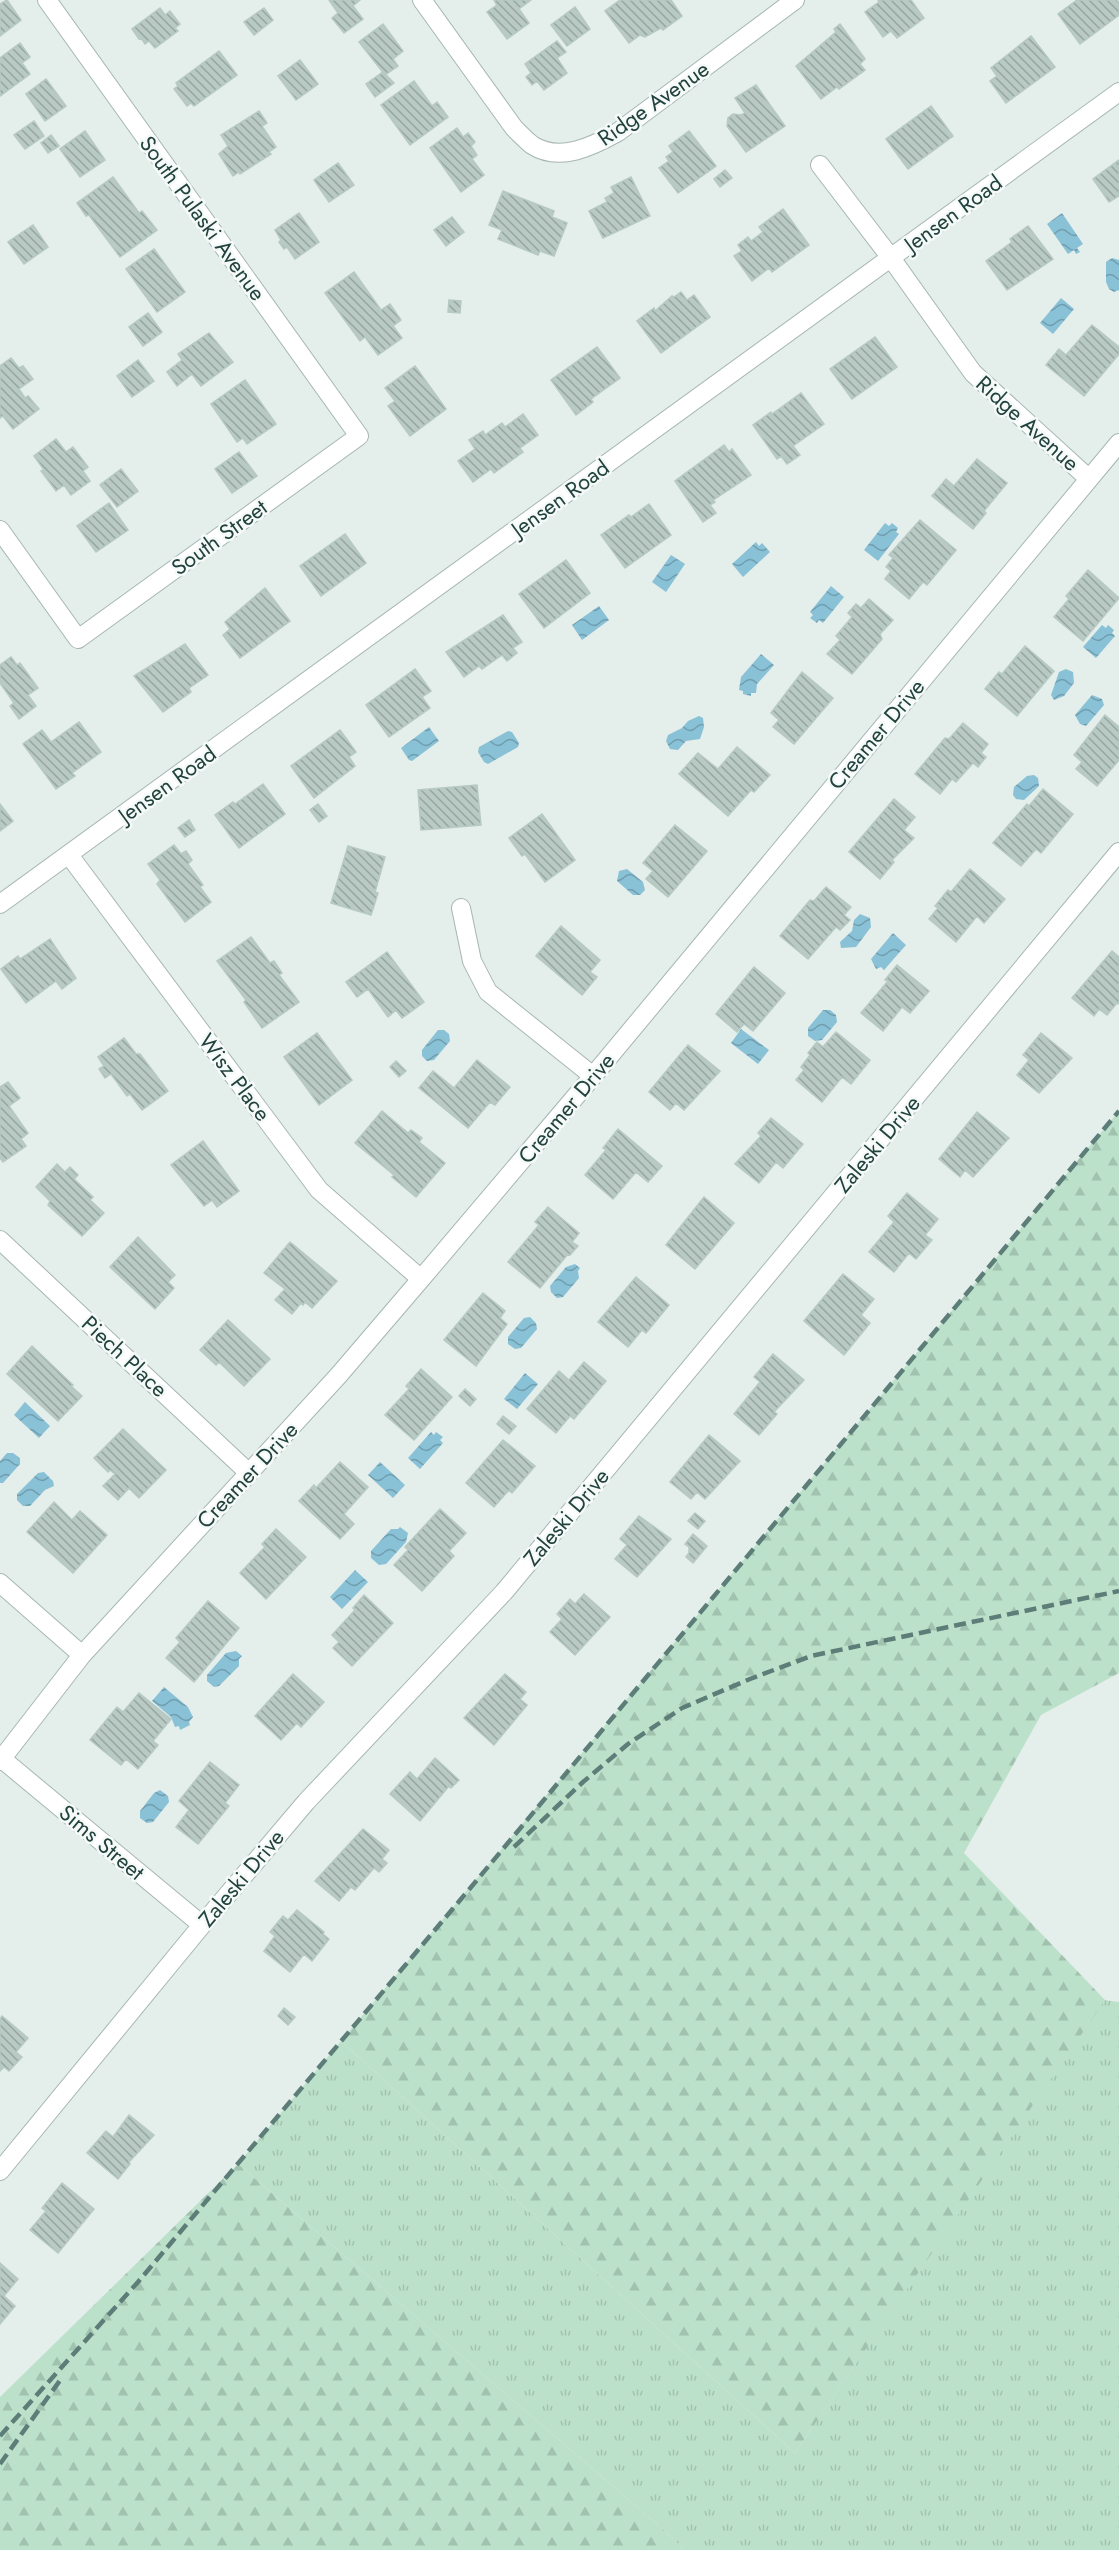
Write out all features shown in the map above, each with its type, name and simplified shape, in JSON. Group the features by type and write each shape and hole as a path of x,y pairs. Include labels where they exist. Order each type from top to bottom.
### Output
{"street":[{"name":"South Pulaski Avenue","path":"47,0 359,436"},
{"name":"Ridge Avenue","path":"422,0 514,128 534,146 559,153 590,148 618,132 795,0"},
{"name":"Jensen Road","path":"0,904 1119,92"},
{"name":"Ridge Avenue","path":"820,165 891,258 973,373 1089,478"},
{"name":"South Street","path":"0,530 78,639 359,436"},
{"name":"Creamer Drive","path":"1,1760 82,1655 338,1376 421,1279 593,1076 1119,443"},
{"name":"Zaleski Drive","path":"0,2171 201,1925 306,1802 504,1592 1119,852"},
{"name":"Wisz Place","path":"69,855 319,1190 421,1279"},
{"path":"461,908 472,961 488,992 593,1076"},
{"name":"Piech Place","path":"0,1240 249,1473"},
{"path":"0,1583 82,1655"},
{"name":"Sims Street","path":"1,1760 201,1925"}],"green space":[{"path":"1119,1111 1119,1673 1041,1715 964,1853 1105,2000 795,2453 341,2041"},
{"path":"1104,2000 1119,2002 1119,2550 684,2550 665,2531 238,2164 341,2041 795,2453"},
{"path":"238,2164 665,2531 684,2550 0,2550 0,2397"}],"water":[{"path":"1062,213 1083,244 1077,248 1080,252 1076,254 1074,250 1068,254 1047,224"},
{"path":"1112,258 1119,260 1119,290 1114,292 1109,289 1106,282 1106,262"},
{"path":"1061,298 1074,309 1053,334 1040,323"},
{"path":"885,523 889,526 892,523 898,528 896,532 899,534 878,561 864,550"},
{"path":"756,542 759,546 762,543 770,552 743,577 732,564"},
{"path":"671,555 685,564 666,592 652,582"},
{"path":"831,586 844,597 823,623 819,620 817,623 810,618 813,615 810,612"},
{"path":"599,606 609,620 582,640 572,625"},
{"path":"1102,625 1106,628 1108,625 1114,630 1112,633 1115,636 1096,658 1083,647"},
{"path":"761,654 774,665 757,684 756,693 751,693 751,696 743,694 743,691 739,690 741,677"},
{"path":"1066,669 1073,672 1074,683 1064,696 1054,700 1051,695 1059,672"},
{"path":"1092,695 1102,699 1104,705 1086,726 1080,724 1075,715"},
{"path":"699,716 703,718 704,727 700,739 686,741 678,750 670,749 666,741 668,735"},
{"path":"429,727 439,741 412,761 409,760 401,748"},
{"path":"508,731 512,732 519,743 518,747 488,764 484,762 478,752 479,747"},
{"path":"1034,775 1038,778 1039,786 1024,800 1016,799 1013,795 1014,787 1027,776"},
{"path":"627,869 643,882 645,890 640,895 633,895 617,881 619,871"},
{"path":"860,914 870,918 871,927 856,947 841,948 840,942 852,931 854,920"},
{"path":"893,933 906,945 884,970 881,967 876,969 871,959"},
{"path":"823,1010 830,1010 836,1015 837,1022 822,1040 815,1041 808,1036 808,1028"},
{"path":"741,1029 769,1050 758,1064 731,1043"},
{"path":"438,1030 444,1030 449,1034 450,1041 434,1060 427,1061 422,1056 422,1050"},
{"path":"575,1264 580,1268 579,1278 563,1297 557,1298 551,1292 550,1286 566,1267"},
{"path":"530,1317 536,1323 537,1329 521,1348 515,1349 508,1344 508,1337 524,1318"},
{"path":"525,1373 538,1384 517,1409 504,1399"},
{"path":"25,1402 50,1426 39,1438 14,1415"},
{"path":"431,1432 434,1435 436,1432 443,1437 440,1440 443,1443 420,1469 408,1458"},
{"path":"7,1453 13,1453 20,1458 20,1464 3,1483 0,1483 0,1461"},
{"path":"380,1462 405,1485 393,1498 368,1475"},
{"path":"44,1472 53,1481 54,1486 45,1490 30,1506 23,1506 17,1500 17,1494 38,1473"},
{"path":"400,1527 408,1533 406,1542 386,1564 379,1565 371,1558 371,1551 391,1529"},
{"path":"355,1570 368,1582 342,1609 330,1597"},
{"path":"236,1651 242,1656 239,1659 239,1666 219,1686 214,1687 207,1681 207,1675 226,1653"},
{"path":"164,1687 188,1707 193,1717 189,1722 190,1725 180,1730 179,1726 175,1727 171,1717 152,1701"},
{"path":"160,1790 168,1796 169,1802 153,1822 147,1823 140,1818 140,1811 154,1793"}],"building":[{"path":"7,0 21,20 0,36 0,4"},
{"path":"329,0 360,0 353,6 363,19 344,33 332,18 338,13"},
{"path":"494,0 531,0 519,9 529,23 507,39 487,12 497,5"},
{"path":"620,0 671,0 682,16 663,30 661,28 645,37 640,35 629,43 605,11"},
{"path":"878,0 911,0 924,18 897,38 891,31 883,37 865,12 879,2"},
{"path":"1077,0 1117,0 1119,15 1080,44 1058,14"},
{"path":"575,7 590,29 567,46 551,25"},
{"path":"160,8 165,15 170,11 180,24 175,28 178,31 155,48 149,41 145,44 132,29"},
{"path":"264,8 273,20 254,35 244,22"},
{"path":"383,24 403,51 393,59 398,66 385,75 359,42"},
{"path":"840,24 865,59 860,64 865,70 821,99 796,66 836,32 834,29"},
{"path":"1031,36 1055,67 1006,103 990,81 997,76 991,68"},
{"path":"557,41 566,52 557,58 567,73 544,90 537,81 532,85 526,77 531,73 525,64"},
{"path":"20,43 30,57 22,63 30,74 0,96 0,58"},
{"path":"219,51 237,75 194,106 191,103 187,106 174,89 178,86 176,83"},
{"path":"300,60 318,84 296,100 278,76"},
{"path":"383,72 394,83 375,97 366,84"},
{"path":"46,79 66,106 45,121 26,94"},
{"path":"414,81 432,106 437,102 448,117 410,145 381,105"},
{"path":"756,85 785,126 746,152 727,126 728,118 733,114 745,113 735,98"},
{"path":"931,106 953,136 908,169 886,139"},
{"path":"259,111 267,123 262,126 276,147 269,152 271,154 233,176 219,154 228,146 221,135"},
{"path":"34,121 44,136 25,149 14,135"},
{"path":"457,128 463,137 468,133 475,142 471,146 477,155 472,159 484,175 461,192 430,148"},
{"path":"85,131 105,160 80,177 60,149"},
{"path":"689,131 716,166 678,193 659,168 669,161 666,157 673,152 669,146"},
{"path":"51,135 59,146 48,153 41,143"},
{"path":"1119,160 1119,196 1109,202 1093,179"},
{"path":"338,163 354,185 329,202 314,180"},
{"path":"725,170 732,178 720,187 714,179"},
{"path":"113,177 139,213 142,211 157,230 120,257 89,215 86,216 77,203"},
{"path":"631,177 650,216 603,238 589,211 607,202 605,198 614,193 611,187"},
{"path":"503,191 554,211 552,217 567,223 554,256 540,251 538,255 498,239 502,230 489,225"},
{"path":"783,209 809,245 772,272 769,268 752,281 734,256 742,251 738,245 748,237 751,241 763,232 759,227"},
{"path":"299,213 319,242 295,259 287,247 284,249 279,242 281,240 275,230"},
{"path":"452,217 464,232 446,246 434,230"},
{"path":"33,225 48,247 24,264 8,242"},
{"path":"1028,226 1053,259 1007,290 986,261 1012,242 1010,239"},
{"path":"154,249 185,292 157,312 126,269"},
{"path":"354,272 381,310 390,304 401,320 393,326 402,338 378,355 365,337 360,341 325,293"},
{"path":"681,292 687,300 694,295 710,317 661,353 637,321"},
{"path":"449,300 461,301 460,313 448,312"},
{"path":"148,313 162,332 143,346 129,327"},
{"path":"1092,325 1119,347 1119,354 1084,396 1046,365 1059,349 1066,355"},
{"path":"209,333 233,362 201,386 192,374 177,386 167,372 182,360 178,354"},
{"path":"875,337 897,367 852,399 830,369"},
{"path":"597,347 620,378 591,399 593,402 576,415 551,380"},
{"path":"11,358 19,368 23,366 33,379 19,389 25,398 28,396 39,409 13,429 3,416 0,418 0,366"},
{"path":"138,360 154,381 132,397 117,376"},
{"path":"415,366 446,409 410,436 388,406 395,401 385,388"},
{"path":"245,380 276,424 247,444 243,438 237,442 211,404"},
{"path":"801,393 824,424 793,446 800,455 787,464 781,456 777,459 753,425"},
{"path":"523,414 538,435 520,448 523,452 494,473 491,469 473,482 458,461 475,449 469,440 483,431 485,435 502,423 505,427"},
{"path":"56,439 66,452 73,447 88,467 83,471 90,481 71,495 64,485 56,491 41,471 44,470 34,456"},
{"path":"724,445 729,452 732,449 751,475 713,500 715,502 710,505 716,513 703,522 675,481"},
{"path":"239,452 257,476 232,493 215,469"},
{"path":"977,459 1007,483 984,511 986,513 973,529 932,496 946,479 954,486"},
{"path":"121,469 138,491 117,507 100,485"},
{"path":"109,503 128,530 96,552 77,526"},
{"path":"649,504 671,535 625,568 601,535"},
{"path":"920,520 956,550 927,585 923,582 909,599 885,579 891,571 886,567 893,558 889,555"},
{"path":"345,534 366,563 321,596 300,566"},
{"path":"566,560 590,593 544,628 519,594"},
{"path":"1088,570 1119,598 1083,641 1054,617 1069,599 1066,596"},
{"path":"265,588 290,621 240,658 223,635 230,629 225,622"},
{"path":"869,599 893,620 880,634 882,639 852,674 827,654 840,640 836,636 852,617 848,613 856,604 861,608"},
{"path":"503,615 522,642 513,648 517,653 507,661 502,655 482,669 479,666 464,677 446,652"},
{"path":"185,644 208,675 189,688 191,692 163,712 134,676"},
{"path":"1025,646 1054,671 1017,716 985,689 999,672 1002,674"},
{"path":"11,657 17,665 20,663 38,688 28,695 36,706 19,719 10,706 14,703 0,683 0,665"},
{"path":"415,669 431,691 422,697 430,708 389,737 366,705"},
{"path":"802,672 833,698 794,744 773,727 779,720 771,713"},
{"path":"1105,715 1119,727 1119,760 1097,786 1076,769 1082,762 1074,755"},
{"path":"79,722 101,752 72,773 75,776 56,789 23,744 42,730 51,742"},
{"path":"963,723 988,744 981,753 986,757 978,767 973,763 956,782 952,779 940,794 915,774 945,738 949,739"},
{"path":"340,730 356,752 349,757 355,766 314,798 291,766"},
{"path":"737,747 770,775 754,792 751,790 728,816 679,774 698,753 718,769"},
{"path":"263,784 285,814 239,848 215,815"},
{"path":"477,785 481,825 421,830 418,790"},
{"path":"1043,789 1073,814 1041,853 1036,849 1021,866 993,843"},
{"path":"894,799 915,817 904,830 914,838 892,860 894,862 880,879 849,852"},
{"path":"0,804 13,821 0,831"},
{"path":"318,804 327,816 319,822 310,810"},
{"path":"542,814 575,860 545,882 525,854 522,856 509,838"},
{"path":"189,820 195,830 185,837 178,828"},
{"path":"675,825 707,851 668,897 646,879 653,871 643,863"},
{"path":"174,845 181,854 186,851 192,860 188,864 203,885 200,887 211,902 185,922 157,884 160,880 148,864"},
{"path":"348,846 385,857 371,915 331,903"},
{"path":"970,869 1005,899 984,923 977,916 956,942 929,919 938,908 935,906 948,890 951,892"},
{"path":"826,887 851,907 844,915 850,920 840,930 836,927 808,959 780,936 810,900 814,901"},
{"path":"561,926 600,960 590,972 597,977 582,995 536,956"},
{"path":"251,937 270,963 274,961 282,973 279,975 299,1002 262,1028 244,1002 246,1000 217,961"},
{"path":"50,939 76,978 62,989 56,981 26,1003 1,969 18,956 20,959"},
{"path":"1112,951 1119,957 1119,1004 1117,1003 1107,1015 1099,1009 1094,1016 1072,998"},
{"path":"387,952 424,1002 402,1018 396,1010 388,1017 368,989 357,997 346,982"},
{"path":"897,965 929,991 910,1013 902,1007 883,1031 861,1013 888,981 885,980"},
{"path":"754,967 785,993 753,1031 744,1024 737,1032 716,1014"},
{"path":"836,1032 870,1060 851,1084 842,1077 822,1102 796,1080 804,1070 801,1067 810,1055 808,1053 817,1042 823,1047"},
{"path":"317,1033 352,1080 319,1105 284,1057"},
{"path":"1041,1033 1072,1058 1039,1093 1017,1075 1029,1060 1023,1055"},
{"path":"124,1038 136,1054 140,1054 168,1091 142,1110 130,1094 127,1096 111,1074 105,1078 99,1069 104,1066 98,1057"},
{"path":"688,1045 720,1071 684,1110 676,1103 670,1110 649,1092"},
{"path":"477,1060 510,1087 495,1105 490,1102 468,1128 419,1088 433,1071 454,1088"},
{"path":"396,1061 406,1071 399,1077 390,1067"},
{"path":"8,1082 20,1098 9,1106 28,1133 21,1139 26,1146 3,1162 0,1158 0,1087"},
{"path":"382,1111 408,1133 411,1130 422,1138 419,1142 445,1163 416,1197 392,1177 394,1175 355,1143"},
{"path":"977,1112 1009,1138 973,1177 965,1170 960,1177 939,1159"},
{"path":"771,1118 803,1144 783,1168 776,1162 759,1183 735,1164 761,1136 758,1133"},
{"path":"618,1129 662,1166 648,1182 636,1172 613,1199 585,1175 606,1150 603,1148"},
{"path":"203,1141 239,1191 217,1207 212,1200 204,1206 171,1165"},
{"path":"57,1164 65,1172 70,1167 78,1175 74,1179 93,1197 90,1200 104,1213 82,1236 48,1205 50,1201 36,1187"},
{"path":"907,1193 938,1219 925,1235 932,1240 916,1259 909,1253 894,1272 869,1252 894,1222 888,1216"},
{"path":"704,1197 734,1223 695,1269 666,1245"},
{"path":"548,1207 579,1233 572,1242 578,1246 570,1255 568,1254 540,1288 508,1262 539,1225 535,1222"},
{"path":"138,1237 175,1275 168,1282 174,1288 155,1309 110,1267"},
{"path":"290,1242 337,1281 312,1308 305,1302 303,1305 301,1303 292,1314 275,1300 285,1289 264,1273"},
{"path":"843,1274 874,1299 861,1315 870,1323 844,1355 804,1321"},
{"path":"636,1277 669,1305 646,1333 642,1330 628,1347 598,1322"},
{"path":"483,1293 505,1311 500,1318 507,1324 476,1366 444,1340"},
{"path":"228,1320 270,1359 244,1386 219,1362 216,1365 200,1350"},
{"path":"32,1346 82,1396 58,1421 7,1374"},
{"path":"773,1354 804,1380 774,1412 777,1414 759,1435 734,1414 760,1382 754,1377"},
{"path":"584,1362 606,1381 574,1419 570,1416 556,1433 527,1409 559,1371 569,1380"},
{"path":"421,1369 452,1397 414,1440 385,1415 409,1389 406,1386"},
{"path":"465,1389 476,1399 470,1406 459,1396"},
{"path":"503,1416 516,1426 509,1434 497,1424"},
{"path":"123,1429 166,1470 139,1498 129,1488 118,1500 103,1486 115,1474 110,1470 108,1472 94,1458"},
{"path":"709,1435 740,1461 705,1499 697,1492 691,1499 670,1482"},
{"path":"503,1440 535,1466 512,1493 509,1490 494,1507 466,1483"},
{"path":"340,1462 368,1487 344,1514 354,1524 340,1539 299,1501 314,1485 316,1488"},
{"path":"54,1502 72,1520 80,1511 107,1535 73,1573 27,1532"},
{"path":"440,1509 466,1533 449,1551 454,1556 422,1591 394,1565 408,1550 405,1547"},
{"path":"695,1513 705,1521 698,1529 688,1521"},
{"path":"639,1516 671,1539 637,1577 615,1559 627,1545 620,1539"},
{"path":"276,1529 306,1557 266,1599 240,1573 265,1547 262,1544"},
{"path":"693,1534 707,1546 693,1563 686,1557 689,1547 685,1544"},
{"path":"584,1594 610,1617 575,1655 550,1632 562,1619 557,1614 570,1599 575,1604"},
{"path":"364,1595 393,1623 352,1666 333,1648 339,1642 332,1635 355,1610 353,1608"},
{"path":"208,1601 239,1628 194,1682 166,1658 180,1642 176,1638"},
{"path":"293,1674 324,1702 301,1727 297,1723 281,1740 255,1716"},
{"path":"505,1674 526,1692 520,1699 527,1705 494,1745 464,1718"},
{"path":"139,1693 171,1719 153,1741 158,1745 138,1769 126,1759 121,1765 90,1740 117,1707 123,1712"},
{"path":"435,1758 459,1780 451,1788 449,1786 420,1821 390,1794 410,1772 417,1779"},
{"path":"210,1762 239,1785 225,1803 229,1806 198,1844 176,1827 189,1810 179,1801"},
{"path":"363,1829 389,1850 382,1859 387,1863 379,1872 374,1868 355,1890 351,1887 339,1901 315,1881"},
{"path":"297,1910 324,1932 323,1934 329,1939 312,1961 304,1954 290,1972 264,1951 275,1936 270,1932 283,1916 288,1920"},
{"path":"284,2008 295,2017 288,2025 278,2016"},
{"path":"2,2016 28,2038 16,2052 22,2057 9,2071 4,2067 0,2071 0,2019"},
{"path":"129,2115 154,2135 129,2162 130,2164 118,2179 87,2153 106,2131 113,2137"},
{"path":"62,2183 94,2209 58,2253 30,2230 46,2211 42,2208"},
{"path":"0,2263 18,2279 4,2296 15,2306 0,2324"}],"railway":[{"path":"0,2436 138,2282 1119,1111"},
{"path":"514,1847 583,1782 628,1744 682,1708 750,1679 811,1656 1119,1591"},
{"path":"0,2464 61,2379"}]}
